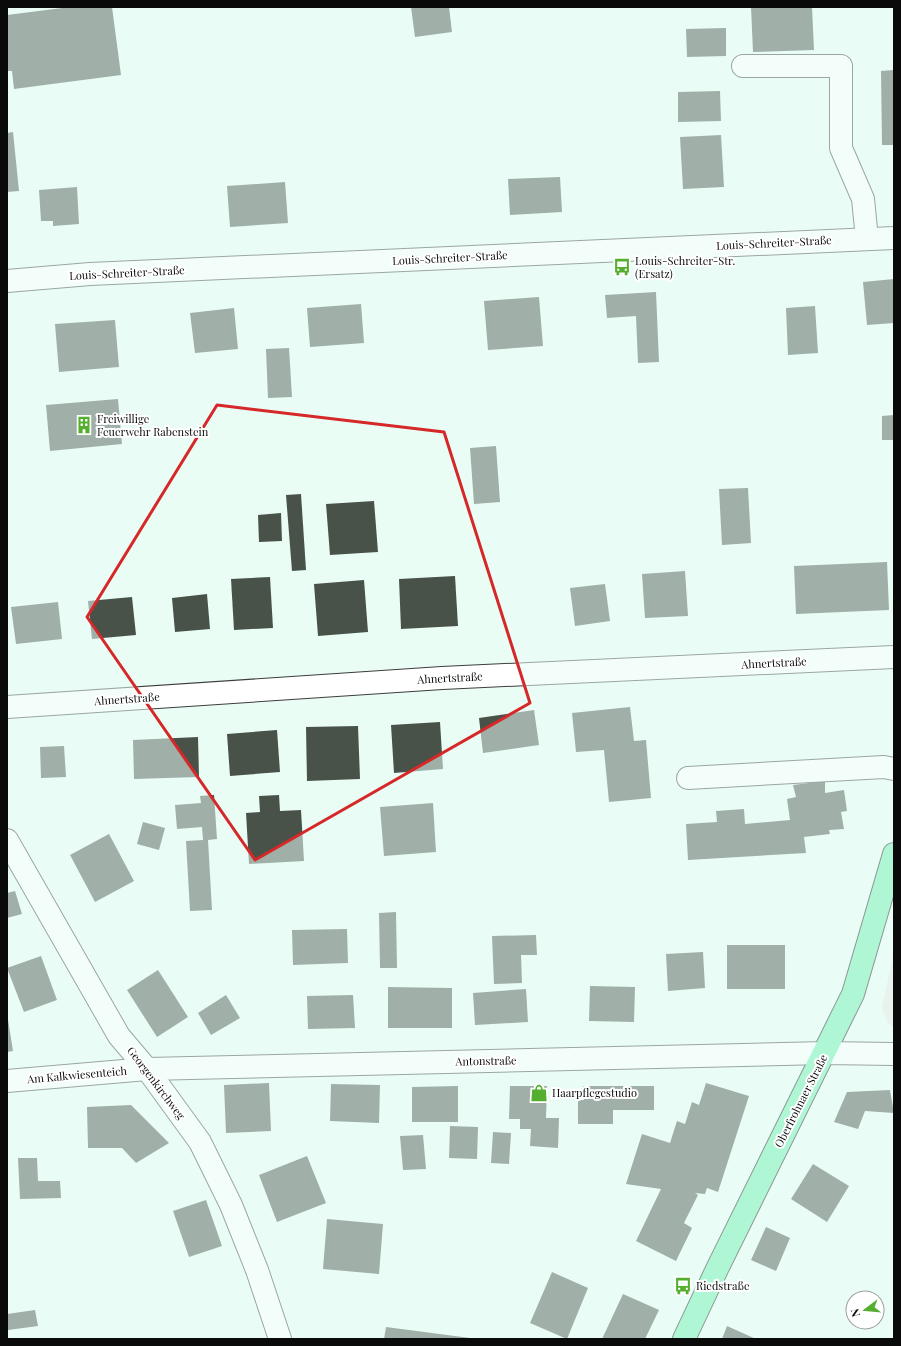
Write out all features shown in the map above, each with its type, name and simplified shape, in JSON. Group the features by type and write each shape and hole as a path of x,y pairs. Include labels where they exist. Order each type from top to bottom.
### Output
{"main road":[{"name":"Oberfrohnaer Straße","path":"684,1339 853,994 894,854"}],"street":[{"path":"743,66 841,66 841,148 863,200 867,239"},
{"name":"Louis-Schreiter-Straße","path":"7,281 90,274 894,238"},
{"name":"Ahnertstraße","path":"7,707 442,678 894,657"},
{"path":"688,778 884,767 894,769"},
{"name":"Georgenkirchweg","path":"7,840 119,1036 147,1069 204,1149 234,1212 257,1270 280,1339"},
{"path":"825,1053 894,1054"},
{"name":"Antonstraße","path":"147,1069 825,1053"},
{"name":"Am Kalkwiesenteich","path":"7,1081 147,1069"}],"highlighted area":[{"path":"217,405 444,432 530,703 255,860 87,617"}],"shaded area":[{"path":"894,951 894,1028 887,1022 882,1008"}],"building":[{"path":"70,7 112,7 121,75 14,89 12,71 7,71 7,15"},
{"path":"411,7 449,7 452,32 415,37"},
{"path":"751,7 812,7 814,50 753,52"},
{"path":"726,28 726,56 687,57 686,29"},
{"path":"894,70 894,145 882,145 881,71"},
{"path":"720,91 721,121 678,122 678,92"},
{"path":"13,132 19,191 7,192 7,133"},
{"path":"721,135 724,187 683,189 680,137"},
{"path":"560,177 562,212 510,215 508,179"},
{"path":"285,182 288,223 230,227 227,186"},
{"path":"77,187 79,224 53,226 53,221 41,221 39,190"},
{"path":"894,279 894,323 867,325 863,282"},
{"path":"656,292 659,362 638,363 636,316 607,318 605,295"},
{"path":"539,297 543,346 488,350 484,301"},
{"path":"361,304 364,343 310,347 307,308"},
{"path":"815,306 818,353 788,355 786,308"},
{"path":"234,308 238,349 195,353 190,313"},
{"path":"115,320 119,367 59,372 55,324"},
{"path":"289,348 292,397 268,398 266,349"},
{"name":"Freiwillige Feuerwehr Rabenstein","path":"118,399 122,444 50,451 46,405"},
{"path":"894,415 894,440 882,440 882,416"},
{"path":"496,446 500,502 474,504 470,448"},
{"path":"748,488 751,543 722,545 719,489"},
{"path":"301,494 306,570 292,571 286,495"},
{"path":"374,501 378,552 330,555 326,504"},
{"path":"281,513 282,541 259,542 258,515"},
{"path":"887,562 889,610 796,614 794,566"},
{"path":"685,571 688,616 645,618 642,574"},
{"path":"455,576 458,626 401,629 399,579"},
{"path":"270,577 273,628 234,630 231,579"},
{"path":"364,580 368,632 318,636 314,584"},
{"path":"605,584 610,621 575,626 570,588"},
{"path":"207,594 210,629 175,632 172,598"},
{"path":"132,597 136,635 92,639 88,601"},
{"path":"58,602 62,639 16,644 11,607"},
{"path":"630,707 634,741 646,740 651,798 609,802 604,750 576,752 572,713"},
{"path":"534,710 539,745 483,753 479,718"},
{"path":"440,722 443,769 394,773 391,725"},
{"path":"358,726 360,779 307,781 306,727"},
{"path":"277,730 280,772 230,776 227,734"},
{"path":"198,737 199,777 134,779 133,740"},
{"path":"64,746 66,777 41,778 40,747"},
{"path":"825,781 825,793 844,790 847,811 841,812 844,829 829,830 830,834 804,837 806,853 688,860 686,824 717,822 716,811 744,809 745,824 790,820 787,799 796,797 793,785"},
{"path":"214,795 217,839 208,840 212,910 190,911 186,841 203,840 202,827 177,829 175,805 201,803 200,796"},
{"path":"279,795 280,811 301,810 304,861 249,864 246,813 260,812 259,796"},
{"path":"433,803 436,852 384,856 380,807"},
{"path":"143,822 165,828 159,850 137,844"},
{"path":"109,834 134,881 95,902 70,855"},
{"path":"15,891 22,914 7,918 7,893"},
{"path":"396,912 397,968 380,968 379,913"},
{"path":"347,929 348,963 293,965 292,930"},
{"path":"536,935 537,955 521,955 522,983 494,984 492,936"},
{"path":"727,945 785,945 785,989 727,989"},
{"path":"703,952 705,988 668,991 666,954"},
{"path":"41,956 57,1000 24,1012 7,968"},
{"path":"158,970 188,1017 157,1037 127,990"},
{"path":"590,986 635,987 634,1022 589,1021"},
{"path":"388,987 452,988 452,1028 388,1028"},
{"path":"526,989 528,1022 475,1025 473,993"},
{"path":"226,995 240,1018 211,1035 198,1013"},
{"path":"353,995 355,1028 308,1029 307,996"},
{"path":"7,1013 13,1051 7,1052"},
{"path":"269,1083 271,1131 226,1133 224,1085"},
{"path":"706,1083 749,1096 718,1192 707,1188 705,1194 695,1193 698,1195 684,1223 692,1228 676,1261 636,1241 661,1189 626,1184 642,1134 670,1143 677,1121 685,1124 692,1102 699,1105"},
{"path":"331,1084 380,1085 379,1123 330,1121"},
{"path":"458,1086 458,1122 412,1122 412,1087"},
{"path":"510,1086 547,1086 546,1118 559,1118 558,1148 530,1146 531,1129 520,1129 520,1119 509,1119"},
{"path":"583,1086 654,1086 654,1110 613,1110 613,1124 578,1124 578,1100 584,1100"},
{"path":"890,1090 894,1113 865,1111 858,1129 834,1122 847,1092"},
{"path":"131,1105 169,1143 136,1163 122,1148 88,1148 87,1107"},
{"path":"450,1126 478,1127 477,1159 449,1158"},
{"path":"493,1132 511,1133 509,1164 491,1163"},
{"path":"423,1135 426,1169 403,1170 400,1136"},
{"path":"307,1156 326,1203 277,1222 259,1175"},
{"path":"18,1158 37,1158 38,1181 60,1181 61,1198 20,1199"},
{"path":"813,1164 849,1186 827,1222 791,1199"},
{"path":"206,1200 222,1246 189,1257 173,1211"},
{"path":"327,1219 383,1224 379,1274 323,1269"},
{"path":"766,1227 790,1238 776,1271 751,1260"},
{"path":"552,1272 588,1288 567,1339 530,1323"},
{"path":"623,1294 659,1310 645,1339 602,1339"},
{"path":"35,1310 38,1326 8,1330 7,1314"},
{"path":"727,1326 756,1339 722,1339"},
{"path":"386,1327 470,1338 470,1339 384,1339"}],"place":[{"name":"Louis-Schreiter-Str. (Ersatz)","path":"622,267"},
{"name":"Freiwillige Feuerwehr Rabenstein","path":"84,425"},
{"name":"Haarpflegestudio","path":"539,1093"},
{"name":"Riedstraße","path":"683,1286"}]}
